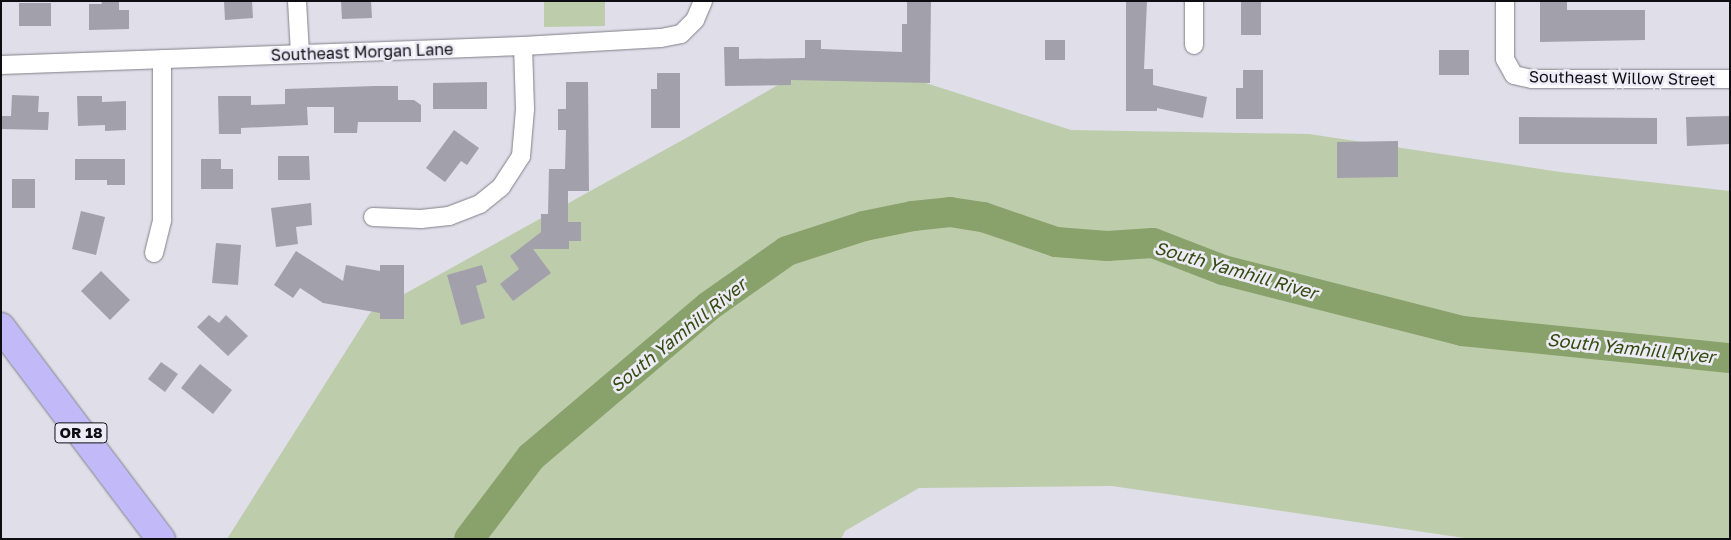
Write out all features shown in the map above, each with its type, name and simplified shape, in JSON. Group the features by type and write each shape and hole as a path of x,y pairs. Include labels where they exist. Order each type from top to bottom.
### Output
{"highway":[{"name":"OR 18","path":"1,327 161,539"}],"street":[{"path":"296,1 300,53"},
{"name":"Southeast Morgan Lane","path":"1,65 522,46 661,38 681,34 695,20 703,1"},
{"path":"1194,1 1194,45"},
{"name":"Southeast Willow Street","path":"1505,1 1505,59 1514,75 1532,79 1730,79"},
{"path":"373,217 421,219 449,216 480,204 501,187 520,156 525,109 522,46"},
{"path":"154,253 162,220 162,59"}],"green space":[{"path":"544,1 605,1 605,26 544,27"},
{"path":"833,53 1071,130 1309,134 1560,172 1730,191 1730,539 1471,539 1112,486 919,488 845,531 841,539 227,539 370,313 688,137"}],"building":[{"path":"101,1 119,1 119,10 129,10 129,29 89,30 89,4 102,4"},
{"path":"224,1 252,1 253,18 225,20"},
{"path":"341,1 371,1 372,18 342,19"},
{"path":"907,1 931,1 930,83 791,80 791,85 725,86 724,47 739,47 739,59 805,58 805,40 821,40 821,49 902,52 902,24 907,24"},
{"path":"1126,1 1147,1 1144,69 1153,69 1153,85 1207,97 1203,118 1157,108 1157,111 1126,111"},
{"path":"1241,1 1261,1 1261,35 1241,35"},
{"path":"1540,1 1567,1 1567,10 1645,10 1645,40 1540,42"},
{"path":"19,3 51,3 51,26 19,26"},
{"path":"1045,40 1065,40 1065,60 1045,60"},
{"path":"1439,50 1469,50 1469,75 1439,75"},
{"path":"1243,70 1263,70 1263,119 1236,119 1236,88 1243,88"},
{"path":"657,73 680,73 680,128 651,128 651,89 657,89"},
{"path":"487,82 487,109 433,109 433,83"},
{"path":"566,82 588,82 589,191 568,191 568,222 581,222 581,241 569,241 569,249 533,249 551,273 513,301 500,284 519,269 510,256 541,232 541,214 548,214 549,169 565,169 566,130 558,130 558,109 566,109"},
{"path":"398,86 398,100 414,100 421,105 421,122 358,122 357,133 334,133 334,107 307,107 308,125 241,128 241,134 219,134 218,96 251,96 251,105 285,104 285,89"},
{"path":"12,95 39,96 38,112 49,112 48,130 1,129 1,116 11,116"},
{"path":"77,96 102,96 102,102 126,101 126,130 105,131 105,125 78,126"},
{"path":"1730,116 1730,144 1687,146 1686,117"},
{"path":"1519,117 1657,118 1657,144 1519,144"},
{"path":"454,130 479,148 467,165 461,161 445,182 426,168"},
{"path":"1398,141 1398,177 1337,178 1337,142"},
{"path":"278,156 309,156 310,180 278,180"},
{"path":"75,159 125,159 125,185 107,185 107,180 75,180"},
{"path":"201,159 221,159 221,169 233,169 233,189 201,189"},
{"path":"12,179 35,179 35,208 12,208"},
{"path":"311,203 312,225 296,227 298,244 276,247 271,208"},
{"path":"81,211 105,217 96,255 72,249"},
{"path":"216,243 241,245 238,285 212,283"},
{"path":"296,251 343,281 346,265 380,271 380,265 404,265 404,319 380,319 380,313 323,303 300,288 293,298 274,285"},
{"path":"482,265 487,282 476,286 485,318 461,325 447,275"},
{"path":"101,271 130,300 110,320 81,291"},
{"path":"209,315 219,323 226,315 248,336 228,356 197,327"},
{"path":"161,362 178,374 165,392 148,379"},
{"path":"200,364 232,390 213,414 181,388"}],"waterway":[{"name":"South Yamhill River","path":"469,539 531,457 709,306 787,251 864,226 913,216 950,212 983,217 1056,242 1107,246 1153,243 1223,270 1462,331 1730,358"}]}
